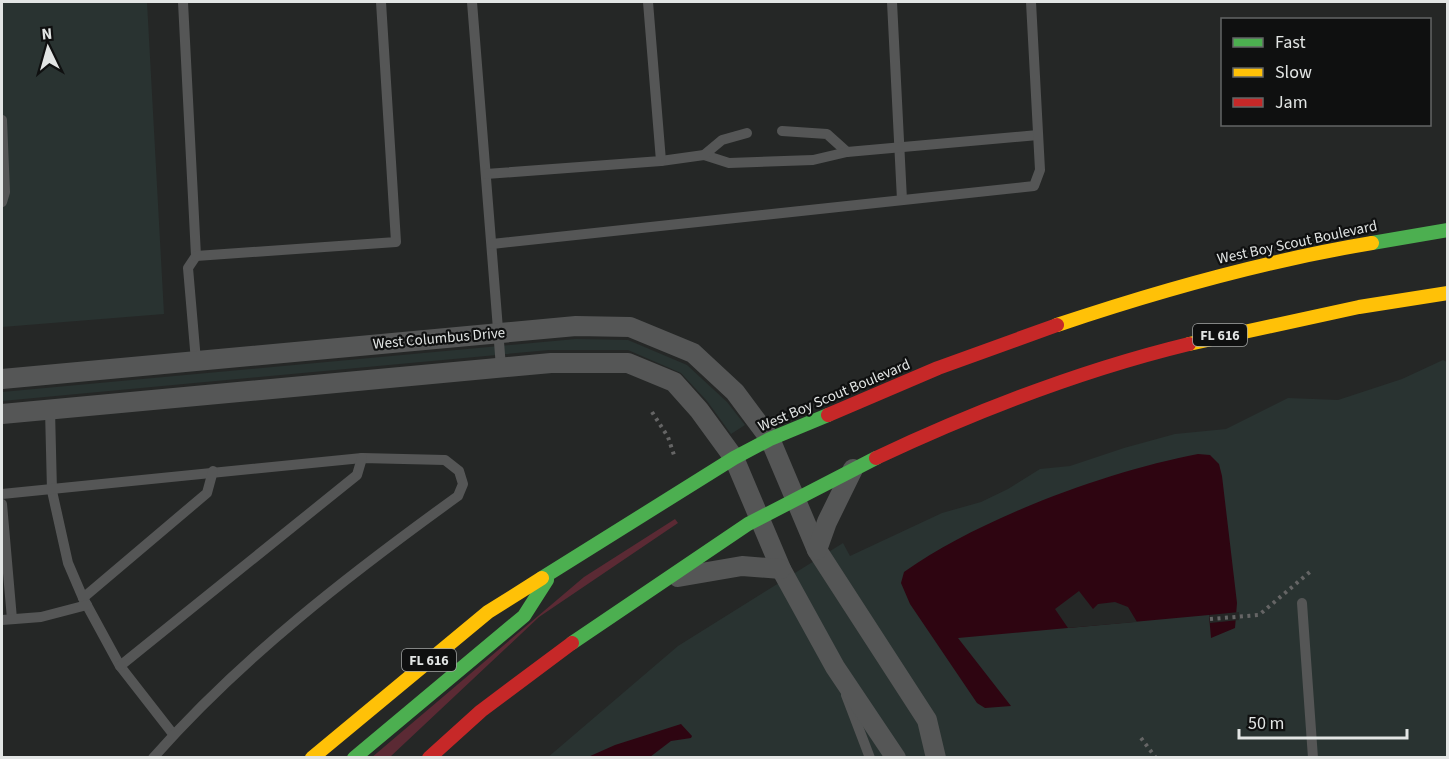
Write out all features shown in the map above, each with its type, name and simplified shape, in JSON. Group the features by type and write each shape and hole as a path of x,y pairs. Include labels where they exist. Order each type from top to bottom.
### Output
{"main road":[{"name":"West Boy Scout Boulevard","path":"312,758 488,612 734,458 771,440 938,368 1165,289 1302,255 1448,230"},
{"name":"FL 616","path":"429,758 454,734 559,649 758,518 916,439 1000,405 1196,340 1321,312 1448,293"},
{"path":"354,758 524,616 552,572"}],"street":[{"name":"West Columbus Drive","path":"2,379 576,326 630,327 693,353 735,392 771,440 818,550 927,720 936,758"},
{"path":"2,414 501,367 551,363 628,363 674,382 699,410 734,458 781,569 835,667 896,758"},
{"path":"818,550 827,522 853,469"},
{"path":"664,580 742,566 781,569"}],"lane":[{"path":"183,2 196,256 188,268 196,361"},
{"path":"196,256 396,242 381,2"},
{"path":"472,2 501,367"},
{"path":"648,2 661,160"},
{"path":"892,2 902,200"},
{"path":"492,244 1034,186 1040,170 1031,2"},
{"path":"2,120 5,192 2,202"},
{"path":"783,131 827,134 847,152"},
{"path":"704,155 722,140 747,134"},
{"path":"486,174 704,155 729,163 813,160 847,152 1038,135"},
{"path":"50,410 52,491 68,563 85,602 120,666 173,734"},
{"path":"2,494 52,491 213,471 362,458 445,460 459,471 463,484 458,496 352,572 173,734 153,758"},
{"path":"120,666 357,474 362,458"},
{"path":"2,504 7,620 41,617 85,602 207,493 213,471"},
{"path":"1302,603 1313,758"},
{"path":"835,667 870,758"}],"path":[{"path":"652,412 668,437 674,455"},
{"path":"1210,619 1259,615 1311,571"},
{"path":"1141,738 1156,758"}],"shaded area":[{"path":"2,2 147,2 164,314 2,327"},
{"path":"576,339 628,340 687,365 727,402 745,425 731,434 707,401 681,373 628,350 549,350 2,401 2,392"},
{"path":"1443,360 1447,362 1447,757 547,758 678,646 843,543 850,556 942,513 981,502 1008,489 1040,469 1070,466 1175,434 1226,429 1288,398 1338,400 1402,379"},
{"path":"1198,454 1210,455 1219,464 1222,476 1237,603 1235,628 1211,638 1209,615 958,638 1011,706 985,708 977,703 910,604 901,583 904,572 969,533 1046,499 1125,472"},
{"path":"675,519 678,523 539,617 390,757 371,758 584,577"},
{"path":"681,724 692,736 691,738 671,741 650,757 588,757 615,745"}],"pier":[{"path":"1079,591 1093,609 1098,604 1115,602 1128,607 1137,622 1068,628 1055,609"},
{"path":"1239,612 1239,620 1210,623 1209,615"}],"traffic: fast":[{"path":"1372,243 1448,230"},
{"path":"542,578 734,458 770,439 828,415"},
{"path":"572,643 748,524 876,458"},
{"path":"354,758 524,616 547,580"}],"traffic: slow":[{"path":"1057,325 1213,278 1292,258 1372,243"},
{"path":"1189,344 1359,307 1448,293"},
{"path":"312,758 488,612 542,578"}],"traffic: jam":[{"path":"828,415 938,368 1057,325"},
{"path":"876,458 1030,393 1109,366 1189,344"},
{"path":"429,758 481,711 572,643"}]}
